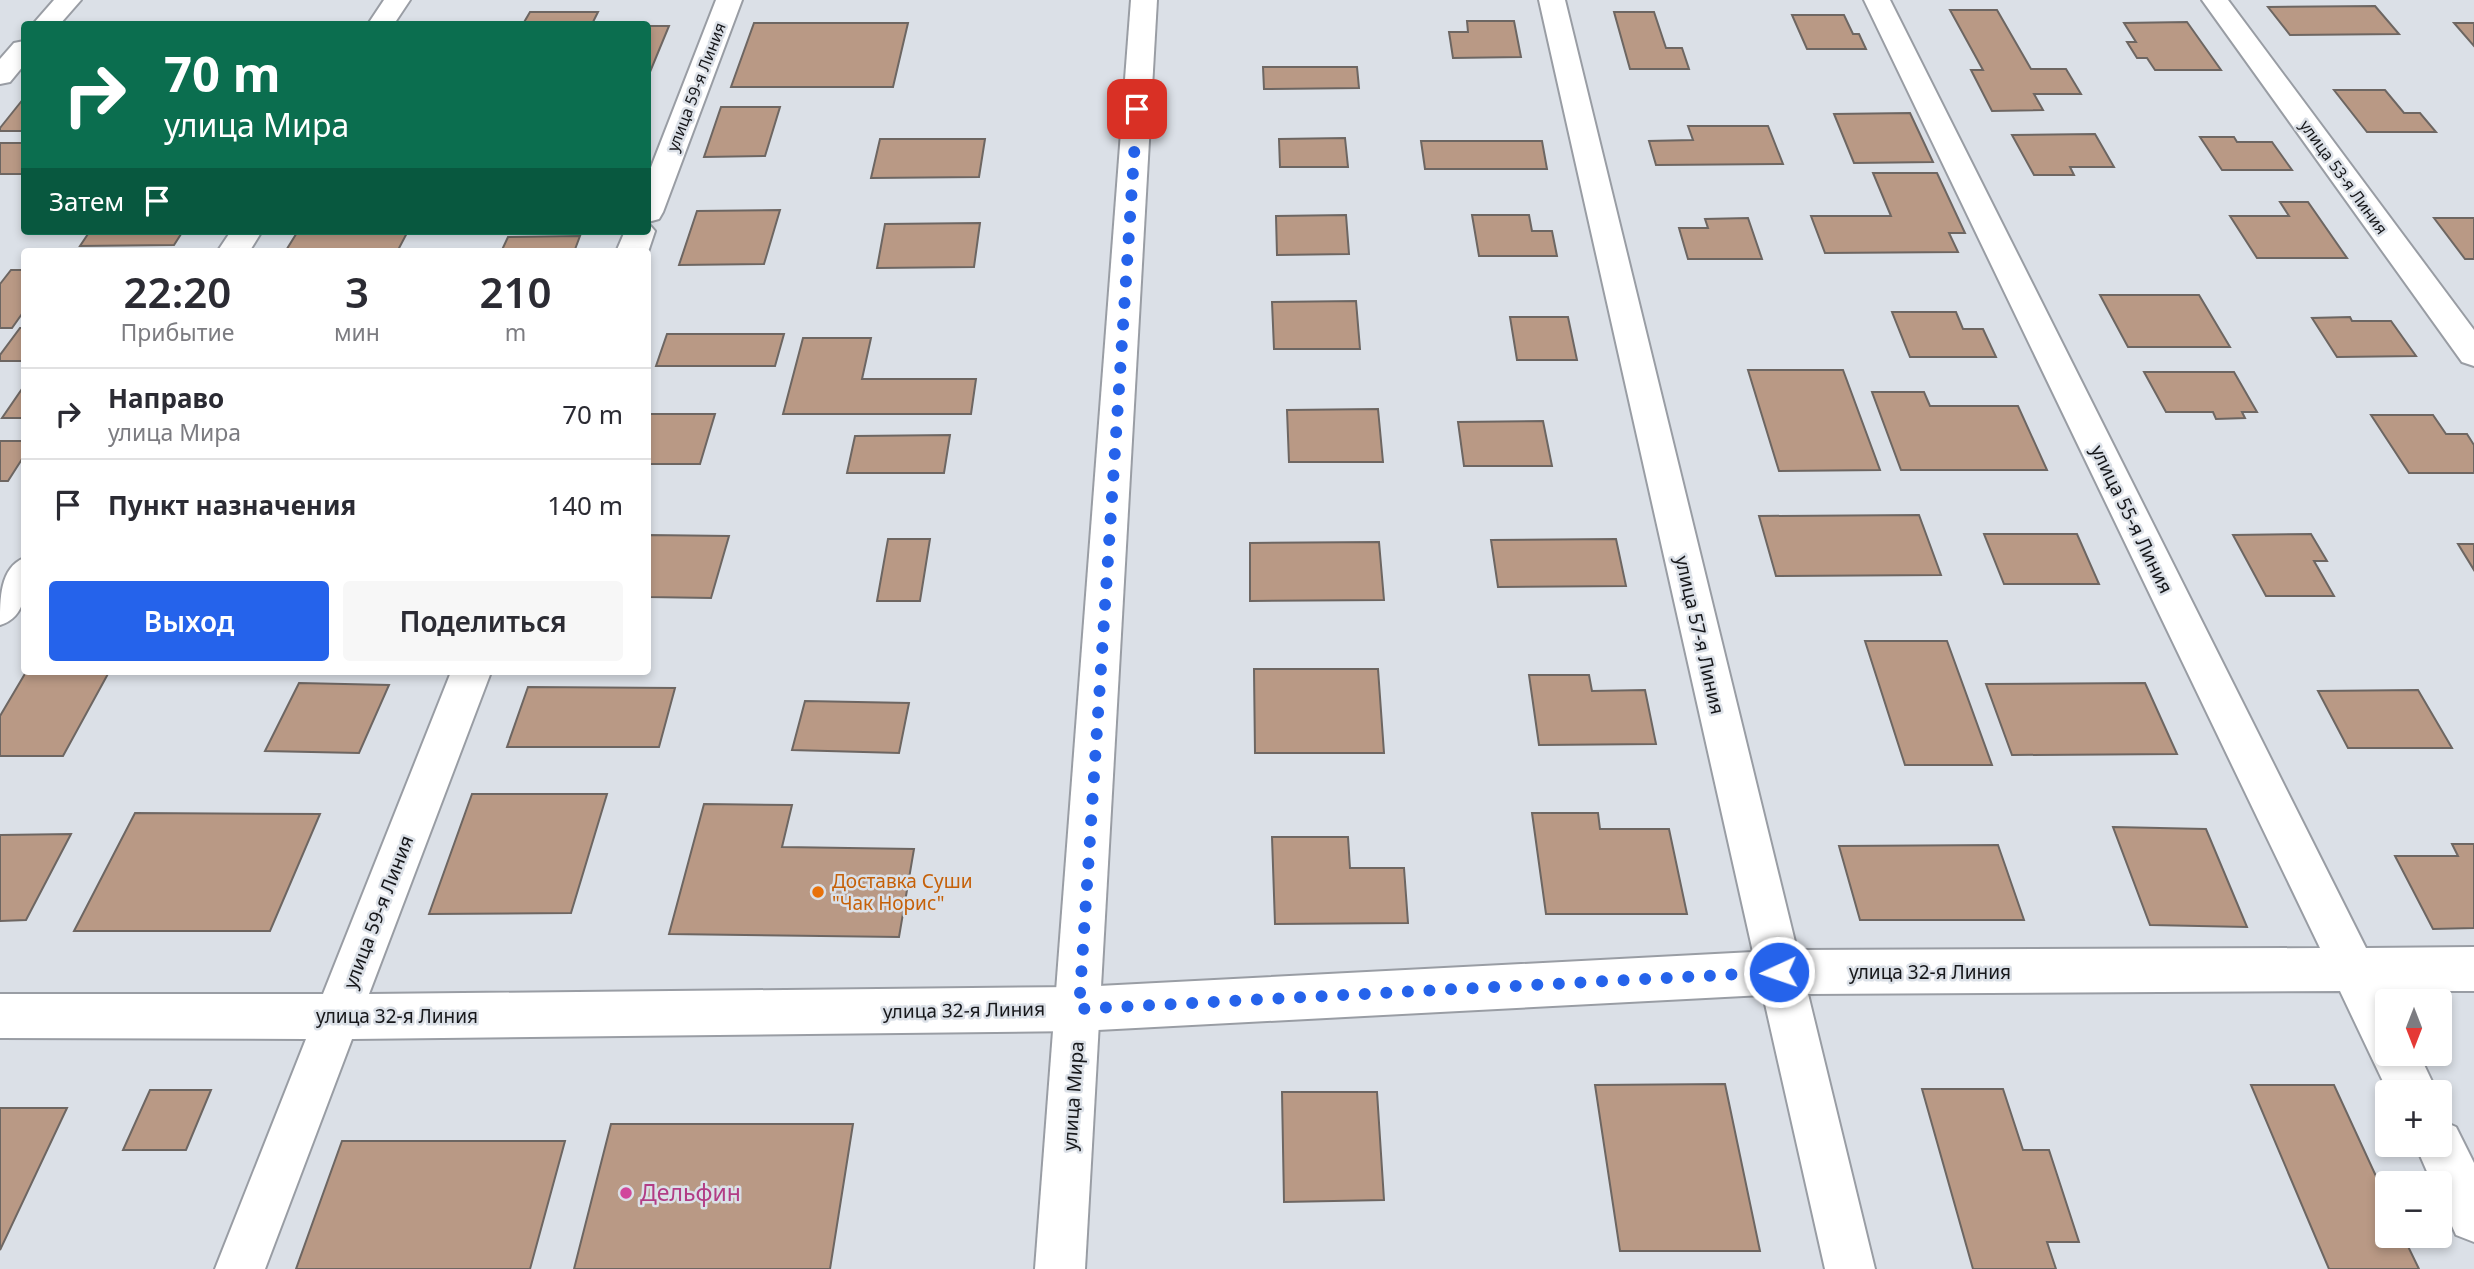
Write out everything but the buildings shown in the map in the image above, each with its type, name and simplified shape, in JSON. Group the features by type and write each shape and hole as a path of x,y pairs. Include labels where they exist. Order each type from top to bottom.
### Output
{"street":[{"path":"49,21 68,0"},
{"path":"383,21 397,0"},
{"name":"улица 59-я Линия","path":"651,204 729,0"},
{"name":"улица Мира","path":"1060,1269 1144,0"},
{"name":"улица 57-я Линия","path":"1552,0 1850,1269"},
{"name":"улица 55-я Линия","path":"1877,0 2375,1013"},
{"name":"улица 53-я Линия","path":"2215,0 2474,354"},
{"path":"0,76 21,52"},
{"path":"0,610 21,578"},
{"name":"улица 59-я Линия","path":"240,1269 470,675"},
{"name":"улица 32-я Линия","path":"0,1016 338,1017 1079,1009 1779,972 2474,969"},
{"path":"2445,1157 2474,1217"}],"place":[{"name":"Доставка Суши \"Чак Норис\"","path":"818,892"},
{"name":"Дельфин","path":"626,1193"}],"route":[{"path":"1137,109 1079,1009 1779,972"}]}
